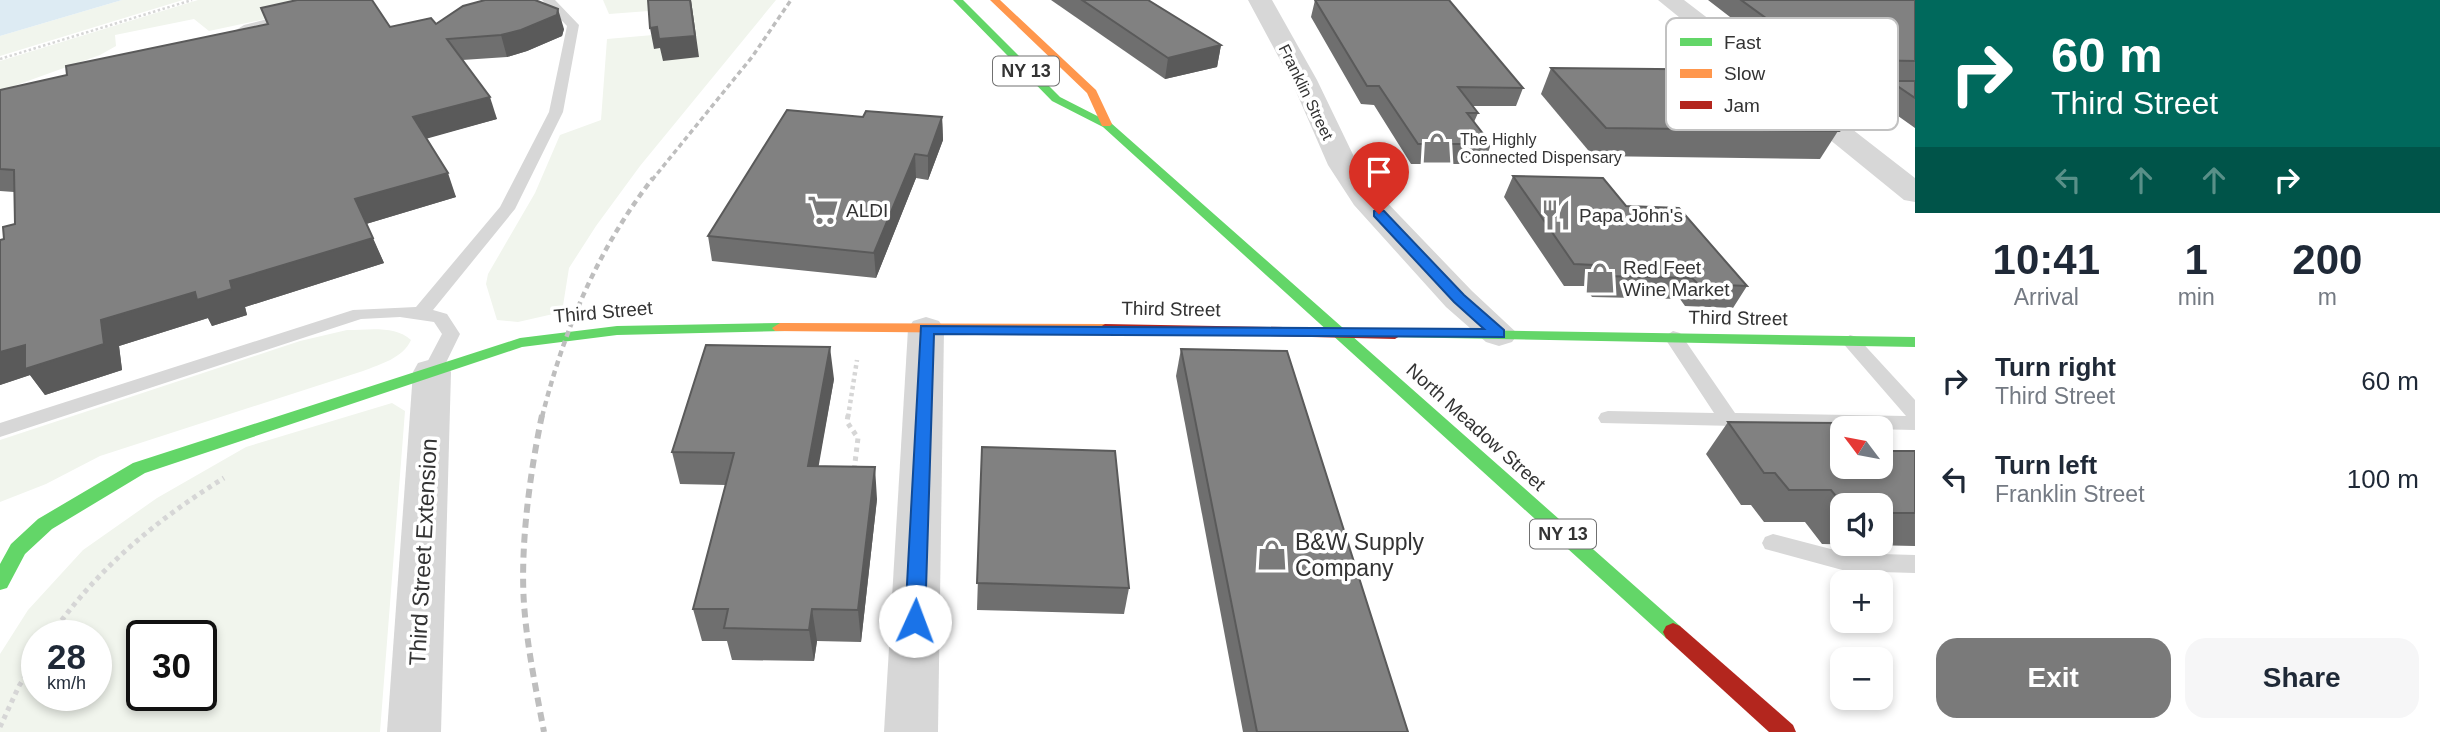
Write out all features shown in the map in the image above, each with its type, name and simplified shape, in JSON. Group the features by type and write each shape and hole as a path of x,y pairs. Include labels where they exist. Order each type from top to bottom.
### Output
{"main road":[{"name":"North Meadow Street","path":"957,0 1056,99 1107,125 1785,732"},
{"name":"North Meadow Street","path":"995,0 1092,92 1107,125"},
{"name":"Third Street","path":"0,582 17,551 47,522 83,498 139,468 520,343 566,333 662,328 926,329 1499,334 1915,342"}],"street":[{"name":"Franklin Street","path":"1260,0 1304,80 1337,155 1365,198 1459,299 1499,334"},
{"path":"1670,0 1693,18"},
{"path":"1835,130 1914,192"},
{"path":"911,732 926,329"},
{"name":"Third Street Extension","path":"414,732 432,372"}],"lane":[{"path":"422,312 506,209 556,112 573,26 548,0"},
{"path":"211,46 248,28 299,15"},
{"path":"0,430 359,314 390,310 422,312 441,318 451,334 432,372"},
{"path":"1673,337 1729,420"},
{"path":"1850,341 1915,413"},
{"path":"1608,418 1915,423"},
{"path":"1773,543 1846,562 1915,564"}],"path":[{"path":"0,59 192,0"},
{"path":"853,474 858,438 847,422 859,352"},
{"path":"63,620 96,577 138,537 194,496 235,472"},
{"path":"0,727 21,683"}],"shaded area":[{"path":"0,0 122,0 0,36"},
{"path":"122,0 183,0 0,56 0,36"},
{"path":"198,0 355,0 209,31 194,19 115,35 116,46 100,55 0,91 0,61"},
{"path":"603,0 663,0 662,10 609,14"},
{"path":"678,0 776,0 640,166 596,226 569,268 562,312 518,322 497,320 486,284 488,274 535,193 560,135 601,120 607,39 653,35 654,49 678,15"},
{"path":"347,330 389,330 411,340 397,356 377,366 100,456 46,484 0,502 0,440 300,341"},
{"path":"392,403 405,411 380,732 0,732 0,654 21,621 21,711 112,711 112,620 22,620 83,550 157,498 246,447"}],"building":[{"path":"297,0 372,0 390,27 431,18 436,24 463,6 485,0 535,0 558,9 557,15 521,30 501,35 447,39 490,97 413,117 448,173 355,199 373,238 230,281 232,289 197,300 195,292 101,320 104,344 25,369 25,345 0,352 0,240 4,239 3,227 15,224 14,170 0,169 0,90 67,75 66,66 268,24 261,8"},
{"path":"648,0 690,0 695,36 659,39 657,27 650,28"},
{"path":"1082,0 1148,0 1221,45 1168,58"},
{"path":"1315,0 1449,0 1523,88 1458,87 1478,113 1467,113 1491,144 1418,144 1379,86 1367,86"},
{"path":"1741,0 1915,0 1915,61 1898,61 1898,18 1766,18"},
{"path":"1551,68 1666,69 1666,129 1606,128"},
{"path":"1898,81 1915,81 1915,98 1898,86"},
{"name":"ALDI","path":"787,110 863,117 866,111 942,117 928,156 915,154 874,253 708,236"},
{"path":"1761,130 1837,130 1838,131"},
{"path":"1513,176 1603,178 1626,206 1679,208 1747,286 1698,284 1692,278 1602,276 1594,265 1574,264"},
{"path":"706,345 830,347 808,466 875,467 858,610 812,609 809,630 724,628 728,609 693,609 734,453 672,452"},
{"name":"B&W Supply Company","path":"1181,349 1287,351 1408,732 1257,732"},
{"path":"1728,422 1830,423 1830,480 1894,480 1894,451 1915,451 1915,513 1893,513 1893,493 1789,490 1775,473 1764,473"},
{"path":"982,447 1115,451 1129,588 977,583"}],"railway":[{"path":"652,180 752,57 791,0"},
{"path":"542,417 561,353 585,292 615,233 653,178"},
{"path":"542,415 527,509 523,581 527,636 544,732"}],"traffic: fast":[{"path":"958,0 1056,99 1107,125 1673,632"},
{"path":"0,582 18,549 45,524 139,468 520,343 617,330 780,328"},
{"path":"1395,334 1915,342"}],"traffic: slow":[{"path":"995,0 1092,92 1106,124"},
{"path":"780,328 1105,329"}],"traffic: jam":[{"path":"1105,329 1395,334"},
{"path":"1673,632 1785,732"}],"place":[{"name":"The Highly Connected Dispensary","path":"1437,148"},
{"name":"ALDI","path":"823,210"},
{"name":"Papa John's","path":"1556,215"},
{"name":"Red Feet Wine Market","path":"1600,278"},
{"name":"B&W Supply Company","path":"1272,555"}],"route":[{"path":"915,621 926,329 1106,329 1448,336 1499,334 1459,299 1379,214"}]}
